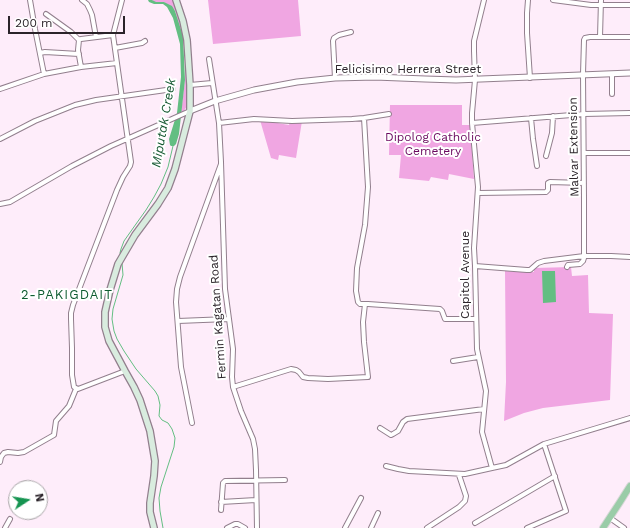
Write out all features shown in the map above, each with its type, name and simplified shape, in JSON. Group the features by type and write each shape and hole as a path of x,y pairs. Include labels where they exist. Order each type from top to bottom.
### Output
{"highway":[{"path":"603,528 630,486"},
{"path":"620,502 630,496"}],"main road":[{"path":"154,528 150,512 155,461 153,444 140,400 110,341 105,326 105,312 118,264 146,219 158,204 172,179 189,111 190,85 187,40 176,0"}],"street":[{"path":"30,0 44,74"},
{"path":"82,0 90,10 96,37"},
{"path":"76,389 74,387 72,375 71,312 117,190 130,166 131,158 113,35 122,0"},
{"name":"Capitol Avenue","path":"484,0 474,41 475,80 472,123 478,174 474,240 476,340 478,357 486,391 482,432 492,468"},
{"path":"528,0 527,33 530,78"},
{"path":"553,0 601,6 630,5"},
{"path":"601,0 600,37 630,37"},
{"path":"46,14 71,32 79,40 78,54 81,67"},
{"path":"335,78 334,38 351,32"},
{"path":"79,40 113,35"},
{"name":"Malvar Extension","path":"584,256 584,42 586,38 600,37"},
{"path":"115,48 142,43 145,41"},
{"path":"40,53 78,54"},
{"name":"Fermin Kagatan Road","path":"209,59 219,123 225,289 233,349 233,387 240,412 253,439 255,456 257,528"},
{"path":"0,89 44,74 81,67 117,63"},
{"name":"Felicisimo Herrera Street","path":"2,204 16,199 72,166 128,138 215,101 254,90 335,78 375,77 475,80 630,73"},
{"path":"612,74 612,94"},
{"path":"190,85 212,83"},
{"path":"0,139 35,121 68,107 96,100 173,89"},
{"path":"472,123 584,114 630,113"},
{"path":"219,123 254,119 292,121 364,118 389,114"},
{"path":"546,156 552,133 553,116"},
{"path":"364,118 368,187 365,225 357,268 356,291 358,302 360,304 440,309 445,319 476,319"},
{"path":"531,118 537,166"},
{"path":"584,153 630,153"},
{"path":"192,423 181,367 176,302 177,289 221,162"},
{"path":"478,193 546,192 548,191 548,183 550,182 584,183"},
{"path":"0,199 2,204"},
{"path":"475,266 530,270 538,263 544,261 584,256 630,257"},
{"path":"567,267 568,265 581,263 584,256"},
{"path":"233,387 292,369 300,372 303,377 308,378 328,379 368,377 363,322 365,304"},
{"path":"178,321 228,319"},
{"path":"453,361 478,357"},
{"path":"0,462 4,453 24,452 54,435 56,421 69,406 76,389 125,371"},
{"path":"380,428 393,434 398,430 403,422 408,419 484,409"},
{"path":"386,466 409,471 441,472 458,475 465,474 512,463 544,444 630,418"},
{"path":"527,528 566,511 544,444"},
{"path":"427,528 465,501 466,496 458,475"},
{"path":"475,523 555,476"},
{"path":"221,510 223,483 225,481 285,480"},
{"path":"345,528 361,498"},
{"path":"221,502 256,500"},
{"path":"371,528 378,513"},
{"path":"610,518 624,528"},
{"path":"227,528 238,524 245,528"}],"green space":[{"path":"152,0 174,0 185,35 187,106 181,113 185,80 184,46 175,11 164,2 154,2"},
{"path":"208,0 298,0 301,36 213,44"},
{"name":"Dipolog Catholic Cemetery","path":"390,105 462,105 462,125 470,125 474,179 449,174 448,180 431,177 429,181 399,178 401,155 389,155"},
{"path":"260,120 289,125 290,121 302,121 296,158 279,155 278,160 271,158"},
{"path":"571,267 572,276 588,275 589,313 613,314 610,400 543,408 524,413 504,421 506,382 505,271 534,272 534,268"}],"shaded area":[{"path":"148,0 164,2 172,6 183,36 185,80 179,134 174,146 170,145 169,139 177,113 181,77 180,44 173,18 167,7 163,4 154,4"},
{"path":"542,271 555,271 556,302 543,303"}],"waterway":[{"name":"Miputak Creek","path":"120,253 124,241 146,210 161,184 168,167 173,146"},
{"name":"Miputak Creek","path":"122,263 123,275 113,309 112,319 114,331 117,339 136,369 158,396 160,405 159,416 162,420 168,423 175,438 174,447 159,498 163,528"}],"district":[{"name":"2-PAKIGDAIT","path":"67,295"}]}
